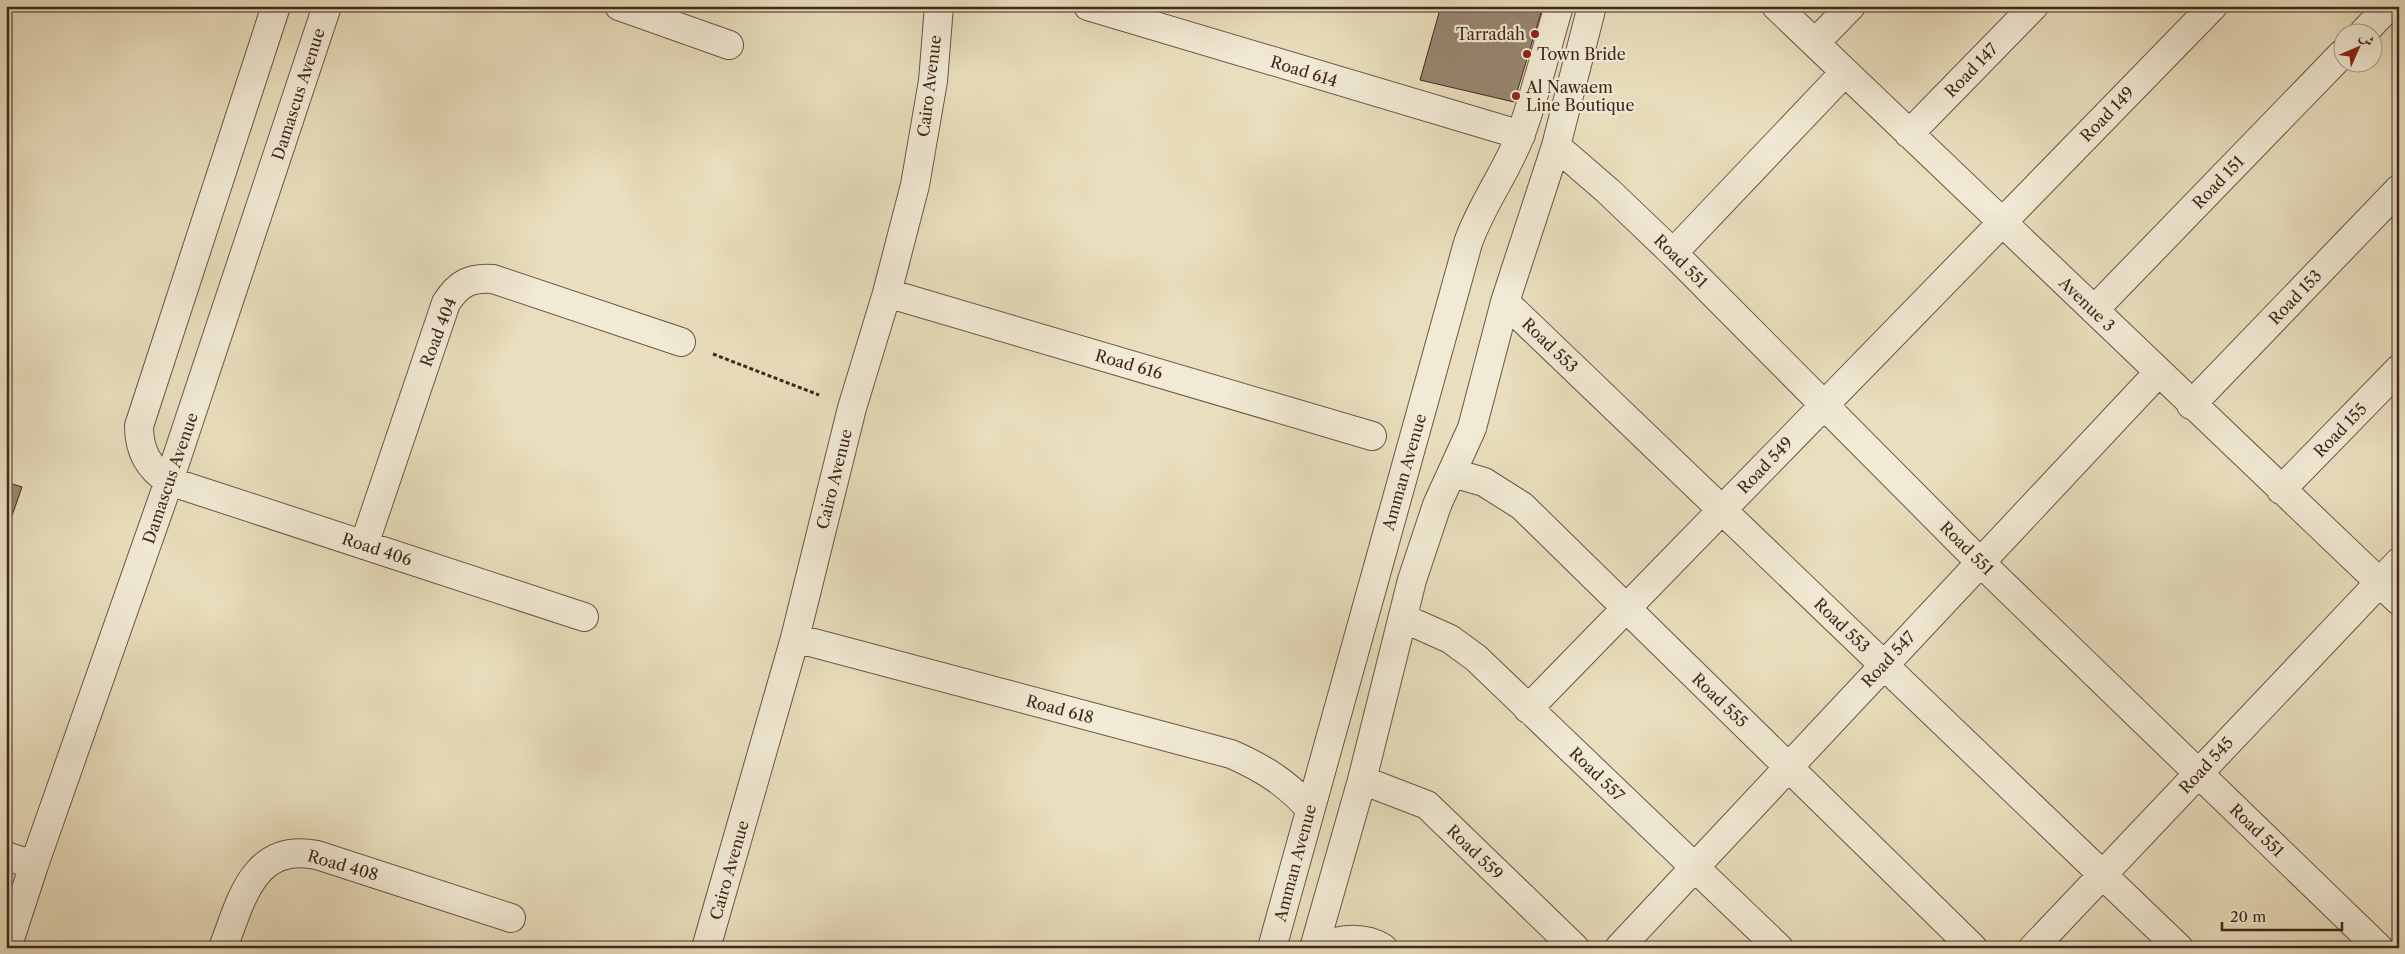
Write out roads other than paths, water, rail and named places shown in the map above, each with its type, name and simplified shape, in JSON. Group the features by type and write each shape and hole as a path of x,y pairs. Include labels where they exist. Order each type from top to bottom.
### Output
{"street":[{"name":"Road 406","path":"276,6 139,426 139,440 149,466 169,481 584,617"},
{"name":"Damascus Avenue","path":"7,948 34,865 169,481 327,6"},
{"path":"619,6 729,44"},
{"name":"Cairo Avenue","path":"706,948 795,638 852,408 887,293 915,185 933,81 939,6"},
{"name":"Road 614","path":"1088,6 1520,135"},
{"name":"Amman Avenue","path":"1272,948 1468,243 1477,218 1502,175 1520,135 1559,6"},
{"path":"1316,948 1424,543 1437,505 1472,428 1505,302 1556,146 1592,6"},
{"name":"Avenue 3","path":"1776,6 2191,405 2399,601"},
{"path":"1815,43 1851,6"},
{"name":"Road 147","path":"1909,134 2034,6"},
{"name":"Road 149","path":"2001,222 2212,6"},
{"path":"2374,22 2389,6"},
{"name":"Road 151","path":"2094,310 2332,64"},
{"path":"1674,253 1845,72"},
{"name":"Road 551","path":"1556,146 1608,191 1674,253 1979,561 2379,948"},
{"path":"1502,175 1542,192"},
{"name":"Road 153","path":"2191,405 2399,189"},
{"name":"Road 549","path":"1528,708 2001,222"},
{"name":"Road 404","path":"364,545 446,303 454,291 465,282 478,278 492,279 681,342"},
{"name":"Road 616","path":"887,293 1372,436"},
{"name":"Road 553","path":"1505,302 2179,948"},
{"name":"Road 155","path":"2281,490 2399,369"},
{"name":"Road 547","path":"1619,948 1979,561 2158,373"},
{"name":"Road 555","path":"1452,472 1484,482 1522,506 1973,948"},
{"name":"Road 545","path":"2033,948 2399,562"},
{"name":"Road 557","path":"1403,618 1456,644 1476,658 1779,948"},
{"name":"Road 618","path":"795,638 1231,754 1275,775 1294,790 1310,809"},
{"name":"Road 559","path":"1362,780 1426,805 1575,948"},
{"name":"Road 408","path":"223,948 246,888 254,875 272,861 292,853 304,852 317,855 511,918"},
{"path":"6,856 34,865"},
{"path":"1316,948 1334,941 1356,939 1383,948"}],"place":[{"name":"Tarradah","path":"1535,34"},
{"name":"Town Bride","path":"1527,54"},
{"name":"Al Nawaem Line Boutique","path":"1516,96"}]}
